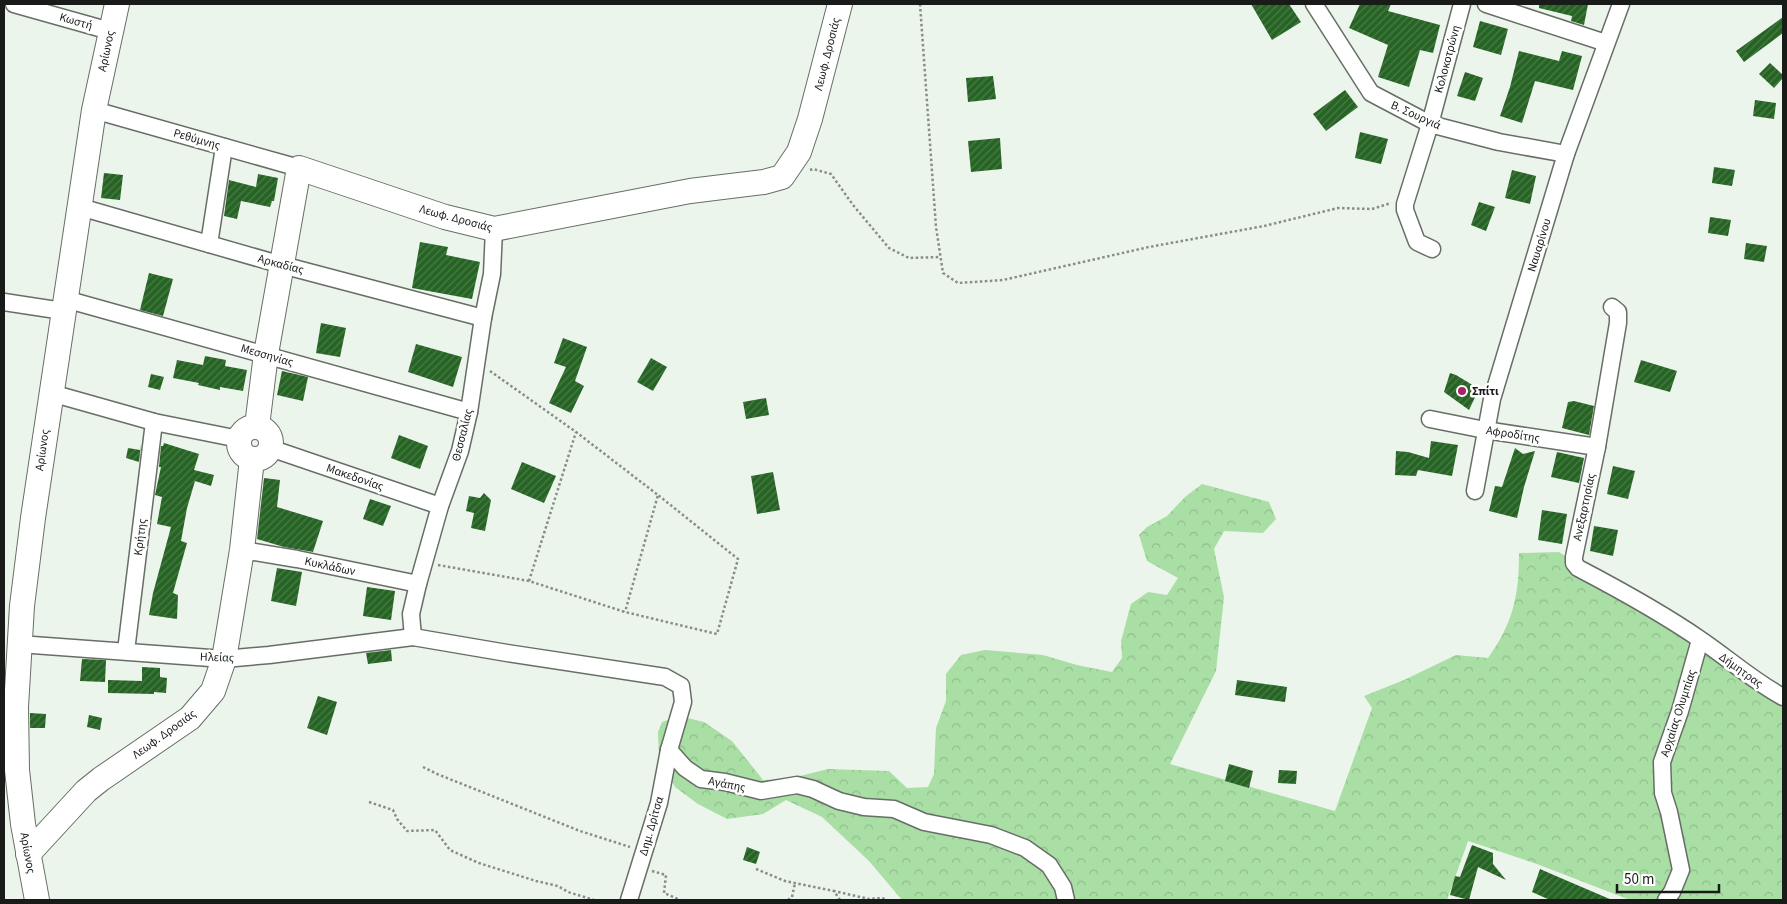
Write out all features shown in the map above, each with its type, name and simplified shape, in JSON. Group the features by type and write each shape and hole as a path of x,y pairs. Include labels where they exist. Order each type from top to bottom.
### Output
{"street":[{"name":"Κωστή","path":"14,4 110,31"},
{"name":"Αρίωνος","path":"37,900 28,854 17,770 16,707 19,644 29,545 64,305 94,110 117,4"},
{"name":"Λεωφ. Δροσιάς","path":"299,168 445,217 494,229 690,191 764,182 782,177 802,144 840,4"},
{"name":"Β. Σουργιά","path":"1314,4 1371,94 1430,124 1499,142 1566,154"},
{"name":"Κολοκοτρώνη","path":"1432,249 1420,244 1416,240 1406,210 1407,198 1430,124 1462,4"},
{"path":"1486,4 1606,43"},
{"name":"Ναυαρίνου","path":"1475,491 1485,430 1495,390 1566,154 1621,4"},
{"name":"Ρεθύμνης","path":"94,110 299,168"},
{"path":"209,244 224,147"},
{"path":"261,454 243,454 238,444 248,433 266,354 299,168"},
{"name":"Αρκαδίας","path":"80,207 483,318"},
{"name":"Θεσσαλίας","path":"413,637 412,614 418,584 440,506 460,451 469,412 483,318 492,274 494,229"},
{"name":"Μεσσηνίας","path":"4,302 64,305 266,354 469,412"},
{"name":"Ανεξαρτησίας","path":"1612,307 1618,312 1618,323 1597,447 1574,563 1578,568 1649,606 1700,640"},
{"path":"51,393 154,422 248,433"},
{"name":"Αφροδίτης","path":"1430,419 1485,430 1597,447"},
{"name":"Κρήτης","path":"126,651 154,422"},
{"name":"Λεωφ. Δροσιάς","path":"28,854 86,792 101,779 190,718 213,691 224,659 242,550 261,454"},
{"name":"Μακεδονίας","path":"261,454 440,506"},
{"name":"Κυκλάδων","path":"242,550 297,559 418,584"},
{"path":"413,637 665,677 681,686 683,702 670,750"},
{"name":"Ηλείας","path":"19,644 224,659 269,656 413,637"},
{"name":"Δήμητρας","path":"1700,640 1761,686 1783,697"},
{"name":"Αρχαίας Ολυμπίας","path":"1666,900 1672,892 1681,870 1669,812 1662,793 1662,762 1680,711 1700,640"},
{"name":"Δημ. Δρίτσα","path":"629,900 659,803 670,750"},
{"name":"Αγάπης","path":"670,750 685,768 701,779 725,782 761,791 797,785 864,808 894,809 924,822 991,835 1025,848 1049,865 1063,887 1066,900"}],"path":[{"path":"920,4 936,227 940,257 943,273 958,283 1003,280 1148,247 1264,226 1338,208 1372,209 1407,198"},
{"path":"782,177 813,169 831,174 853,205 889,248 909,258 940,257"},
{"path":"425,563 530,581 625,612 717,634 738,558 576,432 477,362"},
{"path":"530,581 576,432"},
{"path":"625,612 658,495"},
{"path":"423,767 580,831 644,851"},
{"path":"369,802 393,810 397,820 407,831 435,830 450,850 463,856 500,870 558,886 568,892 594,900"},
{"path":"639,866 666,875 664,893 680,900"},
{"path":"756,868 771,876 795,882 869,899 882,898 887,900"},
{"path":"788,900 792,897 795,882"},
{"path":"834,891 840,900"}],"green space":[{"path":"1202,484 1269,502 1276,519 1263,533 1224,531 1214,549 1224,597 1216,671 1170,764 1335,811 1372,708 1364,696 1404,680 1456,655 1488,658 1509,621 1513,608 1518,583 1519,553 1559,552 1783,704 1783,900 1630,900 1537,864 1468,841 1447,900 902,900 869,861 822,817 786,800 763,814 727,819 698,804 675,787 659,758 658,732 662,722 679,716 704,722 732,741 763,780 788,779 828,769 889,771 907,788 928,787 934,774 936,728 946,701 946,674 961,655 985,650 1043,655 1077,665 1112,672 1122,658 1121,641 1131,604 1148,592 1167,595 1178,578 1147,561 1139,535 1147,527 1167,516 1185,497"}],"building":[{"path":"1251,4 1289,4 1301,22 1272,40"},
{"path":"1360,4 1391,4 1388,11 1440,25 1433,53 1420,50 1409,87 1378,77 1388,45 1349,28"},
{"path":"1539,4 1588,4 1584,25 1571,21 1572,16 1539,8"},
{"path":"1783,17 1783,33 1744,62 1736,51"},
{"path":"1480,21 1508,29 1501,55 1473,47"},
{"path":"1519,51 1559,61 1562,51 1582,56 1573,90 1535,81 1522,123 1500,116"},
{"path":"1770,63 1783,75 1783,78 1774,88 1759,74"},
{"path":"1465,72 1483,78 1475,101 1457,96"},
{"path":"993,76 996,99 968,102 966,78"},
{"path":"1345,90 1358,107 1326,131 1313,114"},
{"path":"1755,100 1776,103 1774,119 1753,116"},
{"path":"1360,132 1388,139 1381,164 1355,158"},
{"path":"1000,138 1002,169 971,172 968,141"},
{"path":"1714,167 1735,170 1732,186 1712,183"},
{"path":"1512,170 1536,176 1530,204 1505,198"},
{"path":"104,173 123,175 120,200 101,198"},
{"path":"258,174 278,178 274,201 272,201 270,207 241,201 237,219 224,216 229,180 256,187"},
{"path":"1479,202 1495,207 1486,231 1471,225"},
{"path":"1710,217 1731,220 1728,236 1708,233"},
{"path":"420,242 448,247 446,255 480,262 472,299 412,288"},
{"path":"1746,243 1767,246 1764,262 1744,259"},
{"path":"149,273 173,279 163,316 140,310"},
{"path":"321,323 346,328 340,357 316,353"},
{"path":"563,338 587,347 575,381 584,386 571,413 549,403 566,367 554,363"},
{"path":"416,344 462,357 453,387 408,372"},
{"path":"205,356 226,360 225,366 247,370 243,391 220,387 220,390 198,385 199,383 173,378 177,360 203,365"},
{"path":"651,358 667,367 653,391 637,382"},
{"path":"1641,360 1677,371 1670,392 1634,382"},
{"path":"282,371 308,377 303,401 277,395"},
{"name":"Σπίτι","path":"1450,373 1479,389 1469,410 1444,392"},
{"path":"151,374 164,377 160,390 148,387"},
{"path":"766,398 769,415 746,419 743,402"},
{"path":"1574,401 1594,406 1589,435 1562,428 1568,402"},
{"path":"399,435 428,446 420,469 391,458"},
{"path":"1431,441 1458,445 1452,476 1418,470 1416,476 1395,475 1396,451 1408,452 1429,458"},
{"path":"164,443 199,454 194,470 214,475 211,486 195,481 187,508 181,541 187,543 173,593 178,595 177,619 149,615 171,527 157,524 162,497 155,495 161,467 159,467 161,446"},
{"path":"141,444 139,462 126,458 128,448 140,450"},
{"path":"1515,448 1523,454 1535,451 1517,518 1489,511 1495,486 1502,487"},
{"path":"1557,452 1584,458 1579,483 1551,477"},
{"path":"522,462 556,476 544,503 511,489"},
{"path":"1613,466 1635,471 1628,499 1607,494"},
{"path":"773,472 780,510 757,514 751,476"},
{"path":"264,478 280,480 277,507 323,521 313,552 284,547 257,539"},
{"path":"484,493 491,500 485,531 471,528 474,513 466,511 469,496 480,498"},
{"path":"370,499 391,506 383,526 363,519"},
{"path":"1542,510 1567,514 1562,544 1538,540"},
{"path":"1594,526 1618,530 1613,556 1590,551"},
{"path":"277,568 302,572 296,606 271,601"},
{"path":"367,587 395,591 391,620 363,616"},
{"path":"391,650 392,661 368,664 366,653"},
{"path":"82,659 106,660 105,682 80,681"},
{"path":"142,667 160,668 160,677 167,678 166,693 108,693 108,680 142,681"},
{"path":"1237,680 1287,687 1285,702 1235,695"},
{"path":"318,696 337,702 327,735 307,728"},
{"path":"30,713 46,714 45,728 30,728"},
{"path":"89,715 102,718 100,730 87,727"},
{"path":"1229,764 1253,771 1249,788 1225,781"},
{"path":"1279,770 1297,771 1296,784 1278,783"},
{"path":"1472,845 1493,853 1493,864 1506,880 1478,867 1469,900 1450,895 1455,876 1460,877"},
{"path":"747,847 760,852 756,864 743,860"},
{"path":"1540,869 1612,900 1550,900 1532,892"}],"place":[{"name":"Σπίτι","path":"1462,391"}]}
